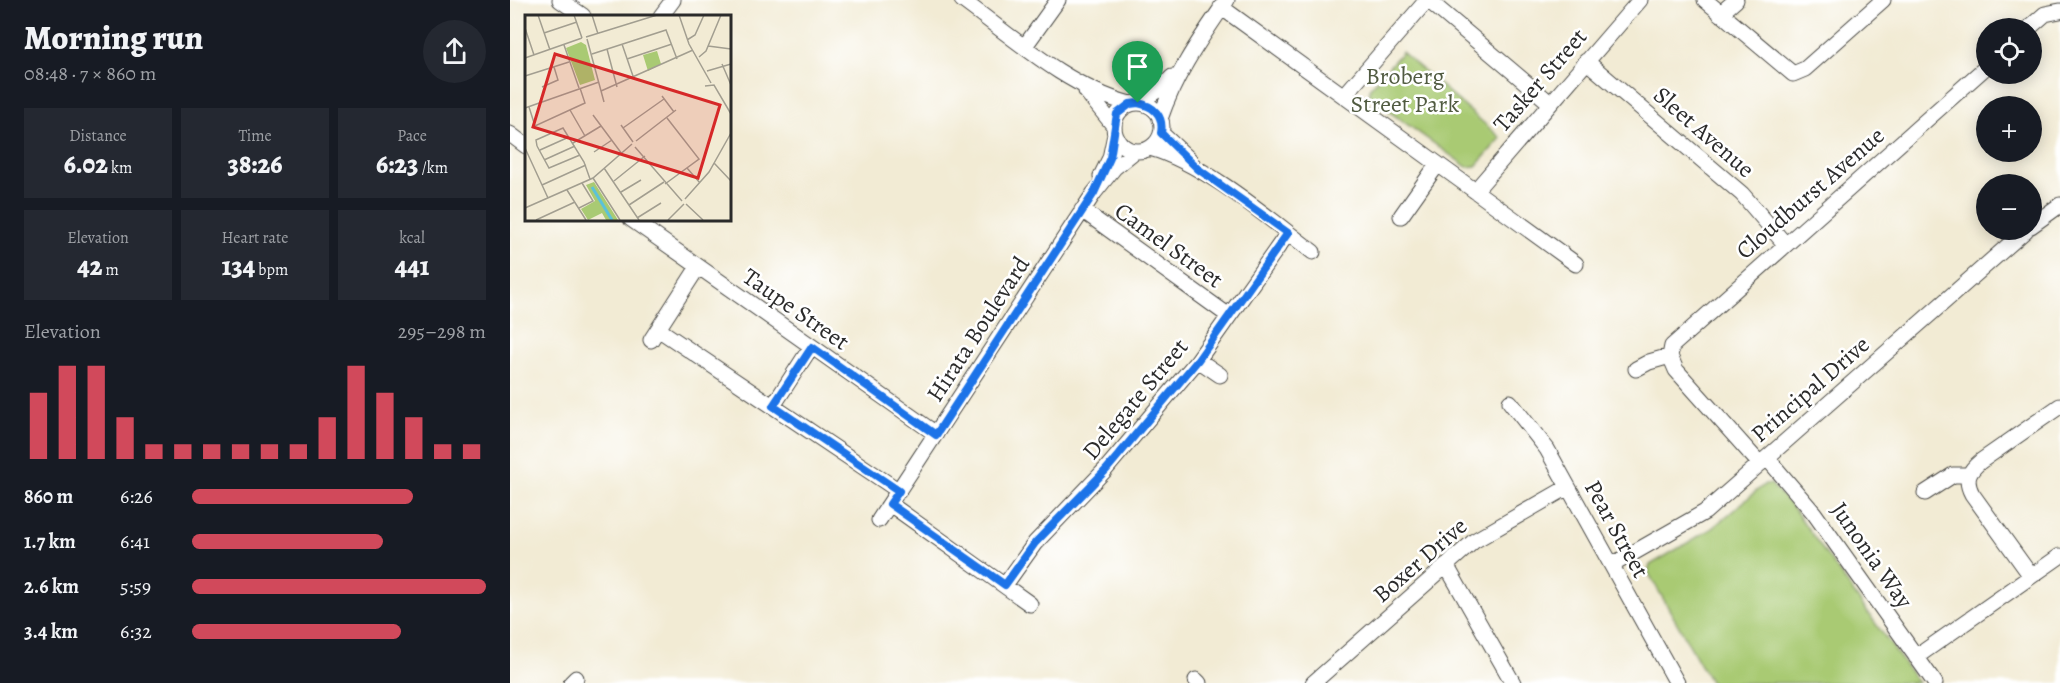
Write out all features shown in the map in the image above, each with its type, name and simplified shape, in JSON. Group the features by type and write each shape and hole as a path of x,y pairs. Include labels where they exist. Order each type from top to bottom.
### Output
{"street":[{"path":"560,0 582,15"},
{"path":"662,15 673,0"},
{"path":"962,0 1077,83 1106,98 1154,108 1161,126 1198,169"},
{"path":"1025,46 1058,0"},
{"path":"1344,96 1427,0 1550,103"},
{"name":"Tasker Street","path":"1475,191 1641,0"},
{"path":"1705,0 1793,74 1805,69 1883,0"},
{"path":"1720,14 1736,0"},
{"path":"1142,150 1161,126 1168,93 1184,63 1224,4 1437,165 1576,264"},
{"path":"2040,18 2059,7"},
{"name":"Sleet Avenue","path":"1586,61 1742,194 1785,244"},
{"path":"1115,130 1117,114 1161,88 1184,63"},
{"name":"Cloudburst Avenue","path":"1670,356 1677,341 1976,77"},
{"path":"1077,83 1115,130 1121,144 1165,153 1198,169 1313,252"},
{"name":"Hirata Boulevard","path":"1094,193 1110,158 1115,130"},
{"path":"510,134 525,145"},
{"name":"Hirata Boulevard","path":"879,520 1094,193 1114,168 1142,150"},
{"path":"1401,216 1437,165"},
{"path":"2042,218 2060,205"},
{"name":"Camel Street","path":"1082,210 1229,316"},
{"name":"Taupe Street","path":"632,220 936,435"},
{"name":"Delegate Street","path":"1005,585 1035,543 1106,470 1198,360 1288,233"},
{"name":"Principal Drive","path":"1612,565 1691,522 2015,240"},
{"path":"698,267 654,335 773,406 899,491"},
{"path":"773,406 812,347"},
{"path":"1636,369 1649,362 1670,356 1676,370 1763,461"},
{"path":"1198,360 1220,375"},
{"name":"Pear Street","path":"1510,402 1547,449 1677,683"},
{"path":"2031,576 1972,494 1968,484 1968,475 1981,460 2060,406"},
{"name":"Junonia Way","path":"1763,461 1814,513 1935,683"},
{"path":"1925,493 1953,476 1968,475"},
{"name":"Boxer Drive","path":"1319,681 1446,565 1490,530 1568,487"},
{"path":"890,504 1030,604"},
{"path":"1916,657 2060,556"},
{"path":"1446,565 1513,683"}],"green space":[{"name":"Broberg Street Park","path":"1402,52 1501,138 1476,166 1467,167 1369,97 1369,89"},
{"path":"1765,484 1771,484 1794,509 1918,683 1711,683 1648,572 1650,565 1711,529"}],"route":[{"path":"1138,103 1154,108 1162,122 1161,133 1198,169 1288,233 1198,360 1106,470 1035,543 1005,585 890,504 899,491 773,406 812,347 936,435 1094,193 1110,158 1117,114 1130,104 1138,103"}]}
